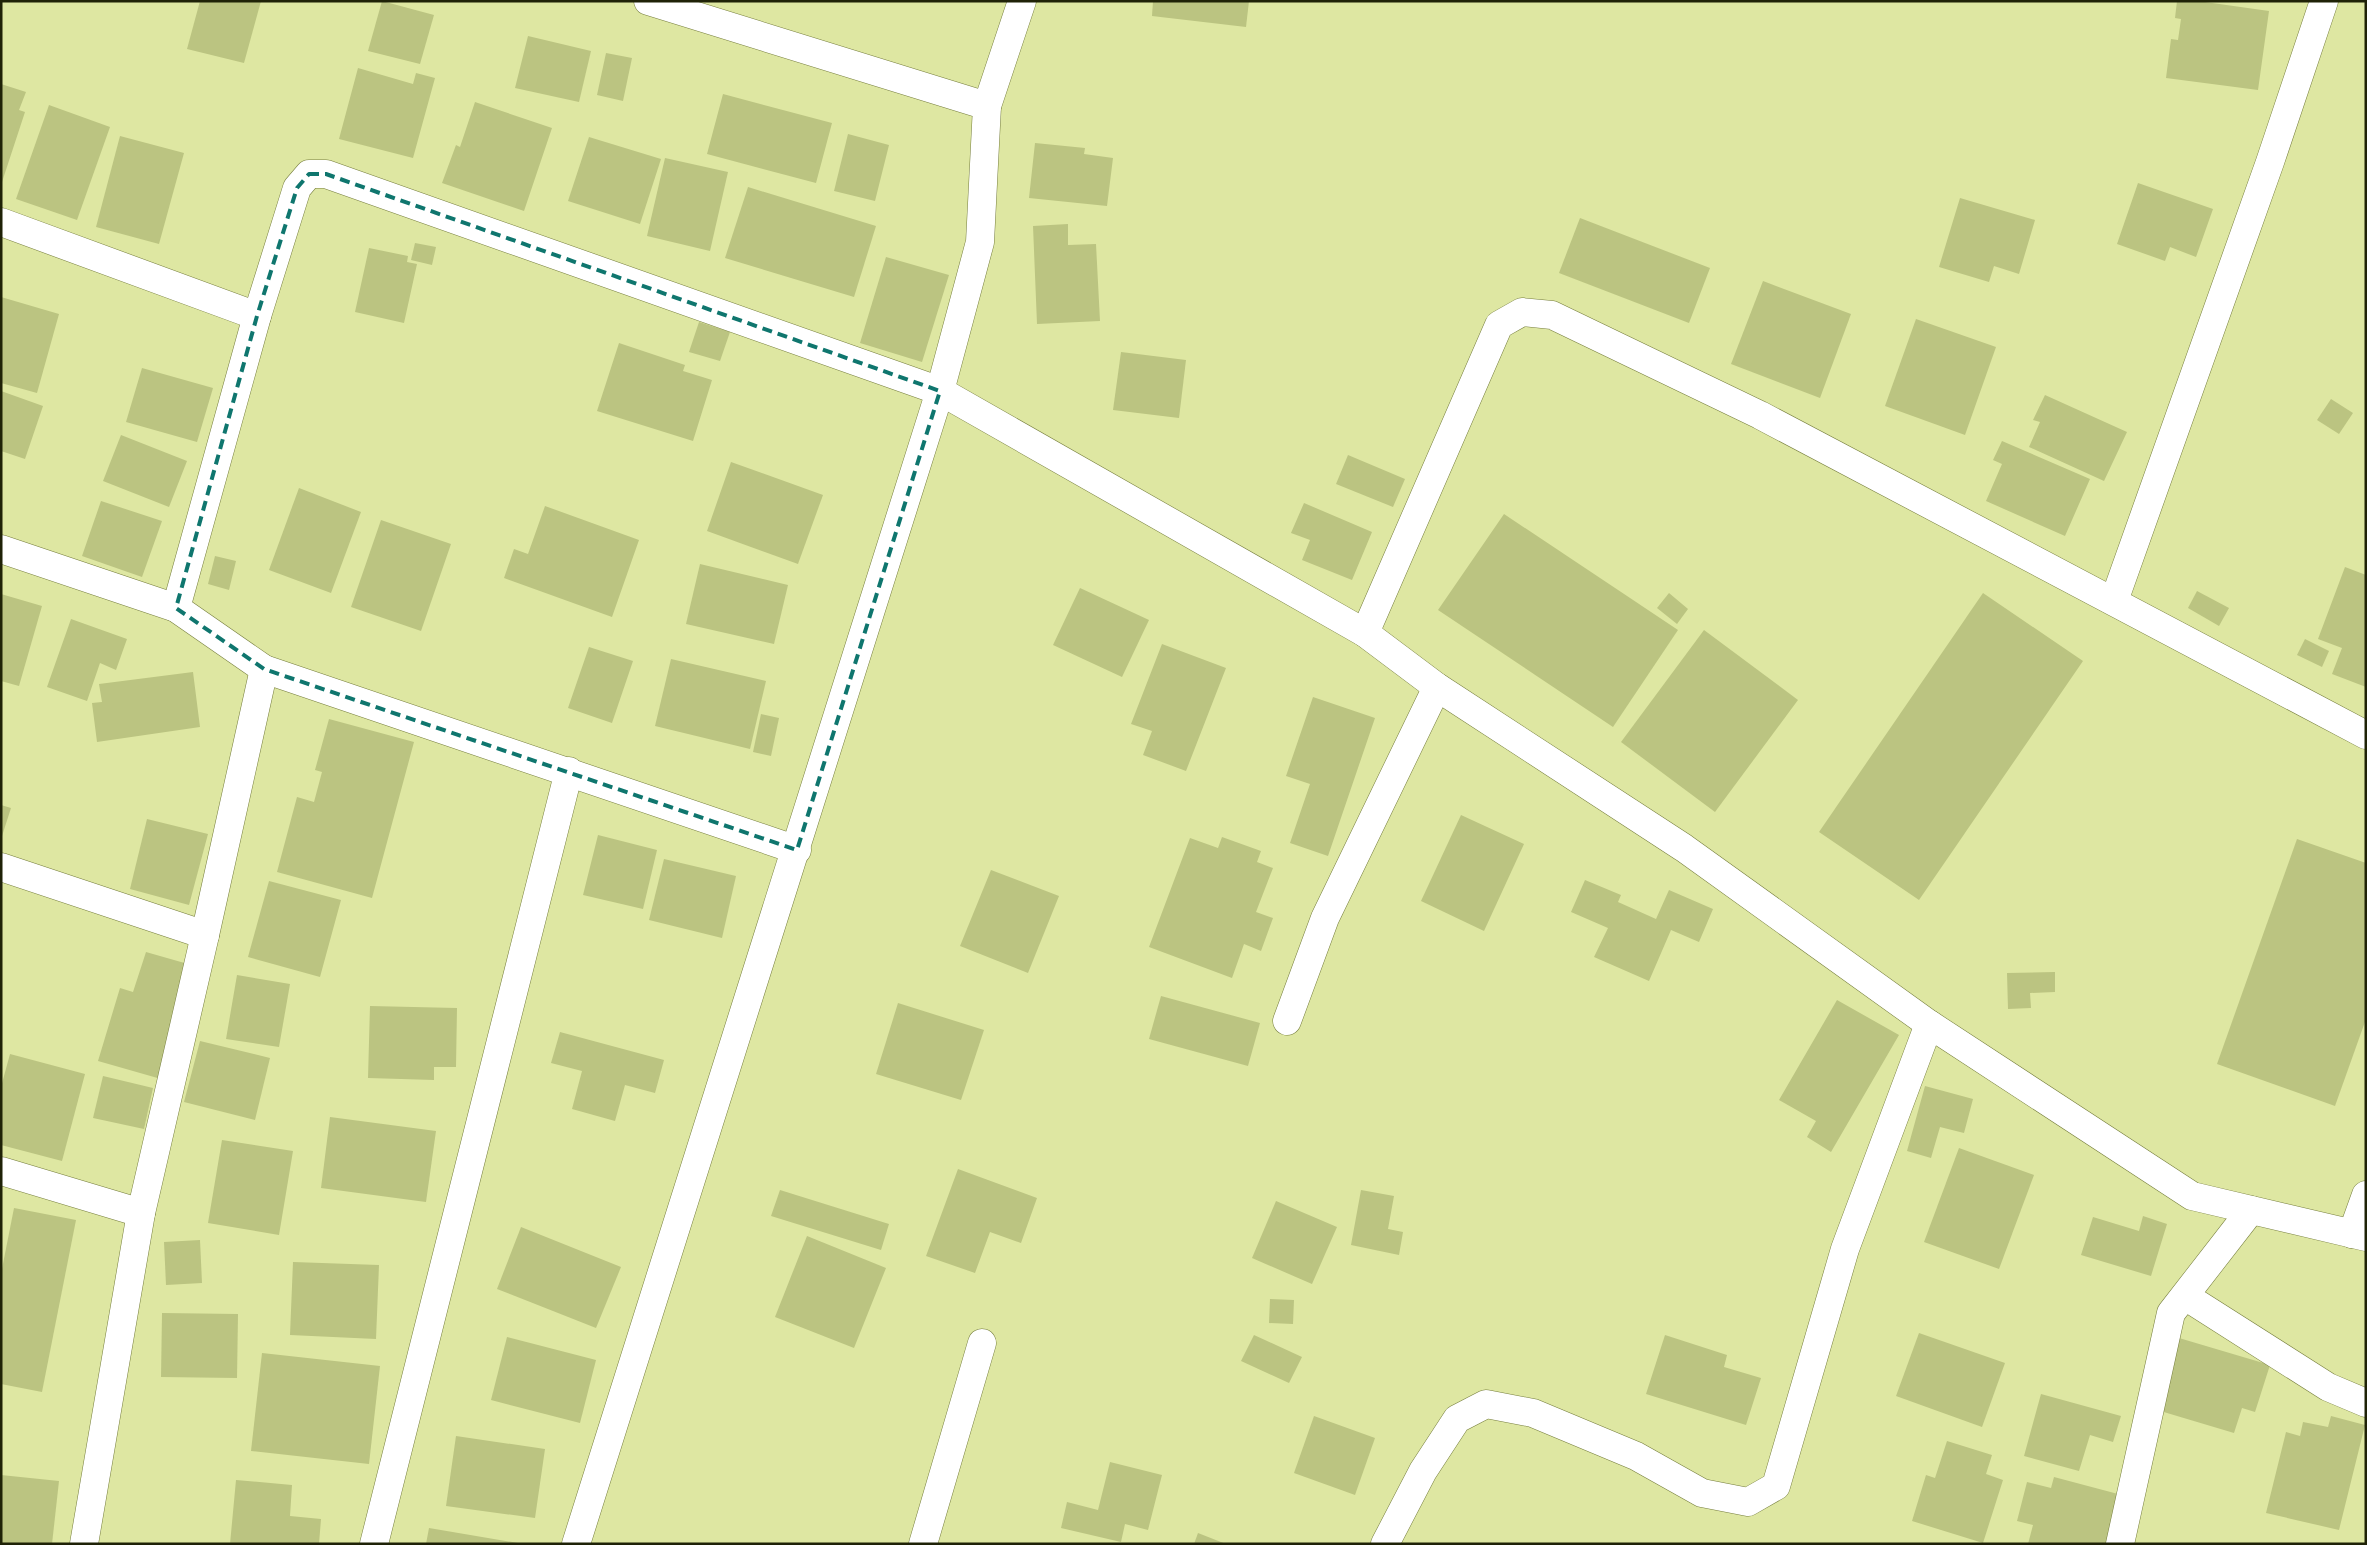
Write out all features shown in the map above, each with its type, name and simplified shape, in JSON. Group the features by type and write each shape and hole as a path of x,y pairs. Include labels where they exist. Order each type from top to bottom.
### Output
{"street":[{"path":"648,1 987,106"},
{"path":"576,1544 797,850 940,391 980,242 987,106 1022,1"},
{"path":"2114,601 2270,162 2324,1"},
{"path":"176,608 257,316 296,188 309,174 326,174 940,391 1365,632 1437,688 1684,848 1929,1024 2192,1196 2359,1235 2366,1195"},
{"path":"1,222 257,316"},
{"path":"1365,632 1499,325 1522,312 1552,315 1760,415 1978,532 2114,601 2366,735"},
{"path":"1,549 176,608 264,669 797,850"},
{"path":"84,1544 141,1213 264,669"},
{"path":"1287,1021 1325,918 1437,688"},
{"path":"374,1544 569,771"},
{"path":"1,867 205,936"},
{"path":"1384,1544 1423,1471 1457,1419 1486,1404 1533,1413 1619,1448 1702,1493 1748,1502 1776,1486 1845,1249 1929,1024"},
{"path":"1,1171 141,1213"},
{"path":"2120,1544 2171,1313 2252,1210"},
{"path":"2185,1296 2328,1387 2366,1403"},
{"path":"922,1544 982,1343"}],"highlighted area":[{"path":"309,174 326,174 940,391 797,850 264,669 176,608 257,316 297,188"}],"building":[{"path":"200,1 261,1 244,63 187,49"},
{"path":"382,1 434,15 420,64 368,51"},
{"path":"1153,1 1249,1 1246,27 1152,16"},
{"path":"2177,1 2198,1 2269,11 2258,90 2166,78 2171,39 2178,40 2181,19 2175,18"},
{"path":"528,36 591,51 579,102 515,88"},
{"path":"606,53 632,58 623,101 597,95"},
{"path":"358,68 413,84 416,73 435,78 413,158 339,139"},
{"path":"1,84 26,92 19,110 25,112 2,182"},
{"path":"723,94 832,123 816,183 707,154"},
{"path":"475,102 552,128 524,211 442,183 456,145 460,147"},
{"path":"49,105 110,127 77,220 16,199"},
{"path":"848,134 889,145 875,201 834,191"},
{"path":"120,136 184,153 159,244 96,227"},
{"path":"589,137 661,159 640,224 568,201"},
{"path":"1035,143 1085,148 1084,154 1113,158 1107,206 1029,198"},
{"path":"665,158 728,172 710,251 647,236"},
{"path":"2138,183 2213,209 2196,257 2170,247 2165,261 2117,244"},
{"path":"748,187 876,226 854,297 725,258"},
{"path":"1960,198 2035,220 2019,274 1994,266 1989,282 1939,267"},
{"path":"1580,218 1710,268 1689,323 1559,273"},
{"path":"1068,224 1068,245 1096,244 1100,321 1037,324 1033,226"},
{"path":"415,243 436,247 432,265 411,260"},
{"path":"369,248 408,256 407,262 417,264 404,323 355,312"},
{"path":"886,257 949,275 922,362 860,343"},
{"path":"1763,281 1851,314 1820,398 1731,364"},
{"path":"1,297 59,314 37,393 1,383"},
{"path":"1916,319 1996,347 1965,435 1885,406"},
{"path":"699,322 730,332 720,361 689,352"},
{"path":"619,343 685,365 683,371 712,380 693,441 597,411"},
{"path":"1121,352 1186,360 1179,418 1113,410"},
{"path":"142,368 213,388 197,442 126,422"},
{"path":"1,391 43,406 25,459 1,451"},
{"path":"2045,395 2127,432 2104,481 2029,447 2040,422 2033,420"},
{"path":"2331,399 2353,413 2339,434 2317,420"},
{"path":"121,435 187,461 169,507 103,481"},
{"path":"2002,441 2090,479 2065,536 1986,501 2002,464 1993,460"},
{"path":"1348,455 1405,479 1393,507 1336,484"},
{"path":"731,462 823,495 798,564 707,531"},
{"path":"299,488 361,512 331,593 269,570"},
{"path":"101,501 162,521 142,577 82,556"},
{"path":"1304,503 1372,532 1352,580 1302,560 1310,540 1291,533"},
{"path":"545,506 639,540 612,617 504,578 514,549 528,554"},
{"path":"1504,514 1678,630 1613,727 1438,610"},
{"path":"381,520 451,544 421,631 351,607"},
{"path":"215,556 236,561 229,590 208,584"},
{"path":"700,564 788,585 774,644 686,624"},
{"path":"2345,567 2366,575 2366,687 2332,674 2342,648 2318,639"},
{"path":"1080,588 1149,620 1122,677 1053,645"},
{"path":"2197,591 2229,608 2219,626 2188,608"},
{"path":"1669,593 1688,609 1677,624 1657,608"},
{"path":"1983,593 2083,661 1919,900 1819,832"},
{"path":"1,594 42,606 19,686 1,681"},
{"path":"71,619 127,639 116,670 100,663 87,701 47,687"},
{"path":"1704,630 1798,700 1715,812 1621,742"},
{"path":"2305,639 2329,651 2322,667 2297,655"},
{"path":"1162,644 1226,668 1186,771 1143,755 1152,731 1131,724"},
{"path":"589,647 633,661 612,723 568,708"},
{"path":"671,659 766,681 750,749 655,726"},
{"path":"193,672 200,727 97,742 92,703 102,702 99,684"},
{"path":"1313,697 1375,718 1328,856 1290,843 1310,784 1286,776"},
{"path":"761,714 779,718 771,756 753,752"},
{"path":"329,719 414,742 372,898 277,872 297,797 314,802 322,772 315,770"},
{"path":"1,805 11,808 2,836 1,835"},
{"path":"1461,815 1524,844 1484,931 1421,901"},
{"path":"147,819 208,834 189,905 130,889"},
{"path":"598,835 657,850 643,909 583,895"},
{"path":"1222,837 1261,851 1257,862 1273,868 1256,912 1273,918 1261,951 1244,944 1232,978 1149,947 1190,838 1218,848"},
{"path":"2297,839 2366,863 2366,1019 2335,1106 2217,1064"},
{"path":"664,859 736,876 722,938 649,920"},
{"path":"991,870 1059,896 1028,973 960,946"},
{"path":"1585,880 1621,895 1618,902 1656,919 1669,890 1713,909 1699,942 1671,930 1649,981 1594,957 1608,928 1571,912"},
{"path":"269,881 341,900 320,977 248,957"},
{"path":"146,952 195,966 161,1079 98,1061 120,988 133,992"},
{"path":"2055,972 2055,992 2030,993 2031,1008 2008,1009 2007,973"},
{"path":"237,975 290,984 279,1047 226,1039"},
{"path":"1161,996 1260,1023 1248,1066 1149,1039"},
{"path":"1837,1000 1899,1035 1831,1152 1807,1137 1816,1121 1779,1100"},
{"path":"898,1003 984,1030 961,1100 876,1074"},
{"path":"370,1006 457,1008 456,1067 434,1067 434,1080 368,1078"},
{"path":"560,1032 664,1060 655,1093 625,1085 615,1121 572,1109 582,1071 551,1063"},
{"path":"200,1041 270,1058 255,1120 184,1102"},
{"path":"10,1054 85,1074 62,1161 1,1145 1,1087"},
{"path":"103,1076 153,1088 144,1129 93,1118"},
{"path":"1925,1086 1973,1099 1964,1133 1940,1127 1931,1158 1907,1151"},
{"path":"330,1117 436,1131 426,1202 321,1188"},
{"path":"222,1140 293,1151 279,1235 208,1223"},
{"path":"1959,1148 2034,1175 1999,1269 1924,1242"},
{"path":"958,1169 1037,1198 1021,1243 990,1232 975,1273 926,1256"},
{"path":"780,1190 889,1224 881,1250 771,1216"},
{"path":"1361,1190 1394,1196 1388,1229 1403,1232 1399,1255 1351,1245"},
{"path":"1276,1201 1337,1227 1312,1284 1252,1258"},
{"path":"14,1208 76,1220 42,1392 1,1384 1,1274"},
{"path":"2143,1216 2167,1224 2151,1276 2081,1255 2093,1217 2139,1231"},
{"path":"521,1227 621,1267 596,1328 497,1289"},
{"path":"807,1236 886,1268 854,1348 775,1317"},
{"path":"200,1240 202,1283 166,1285 164,1242"},
{"path":"293,1262 379,1265 376,1339 290,1335"},
{"path":"1270,1299 1294,1300 1293,1324 1269,1323"},
{"path":"162,1313 238,1314 237,1378 161,1377"},
{"path":"1919,1333 2005,1363 1982,1427 1896,1396"},
{"path":"1254,1335 1302,1357 1289,1383 1241,1361"},
{"path":"1665,1335 1727,1355 1724,1367 1761,1378 1746,1425 1646,1394"},
{"path":"507,1337 596,1360 580,1423 491,1400"},
{"path":"2179,1338 2270,1365 2255,1412 2242,1408 2234,1433 2157,1410"},
{"path":"262,1353 380,1366 369,1464 251,1451"},
{"path":"2041,1394 2121,1416 2113,1442 2090,1435 2079,1471 2024,1456"},
{"path":"1314,1416 1375,1438 1355,1495 1294,1473"},
{"path":"2331,1416 2365,1425 2339,1530 2266,1513 2286,1432 2300,1436 2303,1422 2328,1427"},
{"path":"456,1436 545,1449 535,1518 446,1506"},
{"path":"1947,1441 1992,1455 1986,1474 2003,1480 1983,1543 1912,1521 1926,1475 1935,1478"},
{"path":"1110,1462 1162,1475 1148,1530 1125,1524 1121,1542 1061,1528 1067,1502 1098,1510"},
{"path":"1,1475 59,1481 52,1544 1,1544"},
{"path":"2054,1477 2118,1494 2106,1544 2028,1544 2033,1525 2017,1521 2027,1482 2051,1488"},
{"path":"236,1480 292,1485 290,1516 321,1519 319,1544 230,1544"},
{"path":"429,1528 518,1543 518,1544 426,1544"},
{"path":"1198,1533 1226,1544 1194,1544"}]}
